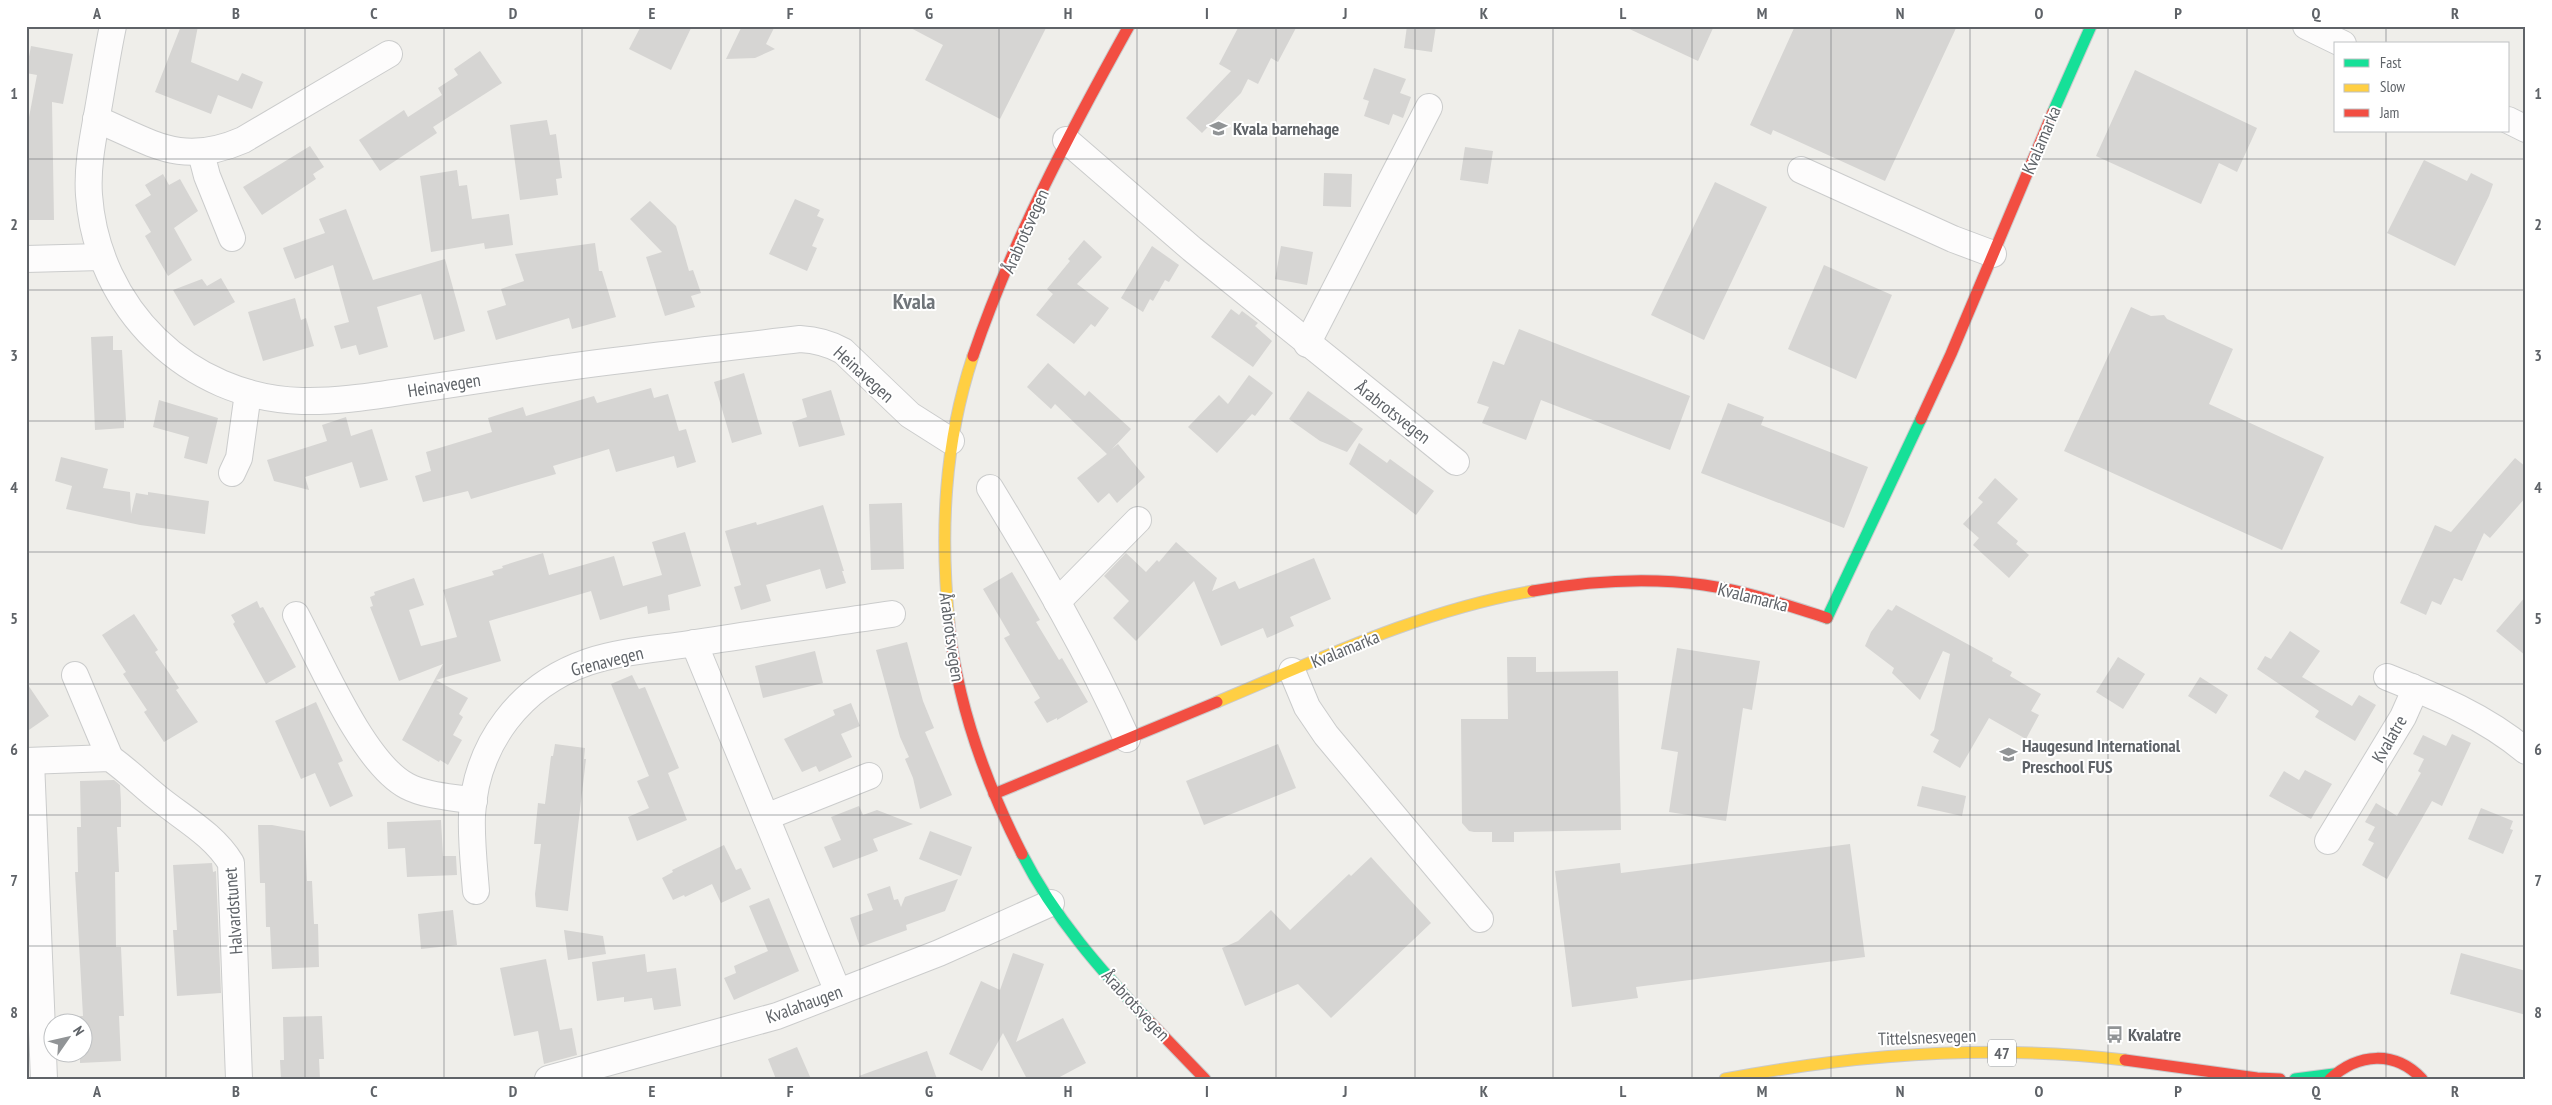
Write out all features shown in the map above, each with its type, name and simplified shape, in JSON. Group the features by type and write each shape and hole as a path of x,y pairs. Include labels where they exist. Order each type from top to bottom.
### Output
{"main road":[{"name":"Årabrotsvegen","path":"1129,26 1066,140 991,310 964,386 950,441 944,529 948,626 957,682 972,739 994,794 1026,860 1050,903 1106,974 1205,1079"},
{"name":"Kvalamarka","path":"994,794 1413,621 1472,602 1532,589 1597,581 1650,581 1704,585 1766,599 1828,618 1951,354 2091,26"},
{"name":"Tittelsnesvegen","path":"1725,1079 1770,1069 1872,1057 1986,1052 2063,1054 2280,1079"},
{"path":"2295,1079 2332,1076 2358,1060 2384,1057 2410,1067 2422,1079"}],"street":[{"name":"Heinavegen","path":"113,26 89,164 89,193 92,220 101,257 118,291 141,325 170,354 204,377 248,393 302,402 362,398 557,368 800,340 815,340 831,344 843,351 910,415 950,441"},
{"path":"2306,26 2340,42"},
{"path":"96,119 164,148 201,153 226,147 243,140 389,54"},
{"path":"1307,344 1429,107"},
{"path":"2510,121 2526,129"},
{"name":"Årabrotsvegen","path":"1066,140 1192,249 1307,344 1456,462"},
{"path":"201,153 207,176 232,238"},
{"path":"1801,170 1953,239 1993,254"},
{"path":"26,259 101,257"},
{"path":"232,473 238,458 248,393"},
{"path":"990,488 1092,663 1127,739"},
{"path":"1057,602 1138,520"},
{"path":"296,614 354,725 373,756 388,773 407,786 474,801"},
{"name":"Grenavegen","path":"476,891 473,835 474,801 486,756 501,727 519,703 542,684 566,671 614,655 892,614"},
{"path":"694,643 838,992"},
{"name":"Kvalamarka","path":"1292,671 1306,707 1326,735 1480,919"},
{"path":"44,1079 29,761 110,758 76,675"},
{"path":"2387,677 2488,722 2526,751"},
{"name":"Kvalatre","path":"2328,841 2403,717 2410,699 2412,687"},
{"name":"Halvardstunet","path":"110,758 178,814 207,834 222,848 232,863 239,1079"},
{"path":"766,817 869,776"},
{"name":"Kvalahaugen","path":"548,1079 777,1016 939,953 1050,903"}],"building":[{"path":"181,26 198,26 191,62 238,81 242,73 263,82 252,109 218,95 211,114 155,92"},
{"path":"641,26 692,26 671,70 629,49"},
{"path":"742,26 775,26 766,44 775,49 755,58 726,59"},
{"path":"907,26 1047,26 1000,119 925,80 943,45"},
{"path":"1239,26 1297,26 1278,62 1271,58 1258,84 1248,79 1241,93 1202,133 1186,118 1231,71 1219,64"},
{"path":"1407,26 1436,26 1432,52 1404,48"},
{"path":"1623,26 1714,26 1698,61"},
{"path":"1795,26 1957,26 1885,181 1773,130 1771,135 1750,125"},
{"path":"31,46 73,54 63,104 52,102 54,220 26,220 26,133 37,75 26,73"},
{"path":"480,51 502,83 433,127 437,133 380,171 359,140 404,110 408,117 442,95 438,88 458,75 454,69"},
{"path":"1374,68 1406,79 1400,93 1411,97 1403,118 1393,114 1389,125 1364,116 1369,101 1363,99"},
{"path":"2135,70 2257,128 2237,172 2219,163 2201,204 2096,156"},
{"path":"547,120 550,135 556,134 562,178 556,179 558,195 520,200 510,125"},
{"path":"310,146 324,167 313,174 316,179 262,215 243,187"},
{"path":"1465,147 1493,151 1488,184 1460,180"},
{"path":"2424,160 2467,181 2471,173 2493,184 2455,266 2387,233"},
{"path":"457,170 459,186 467,185 472,219 509,214 513,245 485,249 484,243 431,252 420,176"},
{"path":"1324,173 1352,174 1351,207 1323,206"},
{"path":"163,174 169,185 180,179 198,211 174,228 192,260 168,276 145,236 151,232 135,205 151,195 145,185"},
{"path":"1715,182 1767,207 1704,340 1651,315"},
{"path":"795,199 820,210 817,216 824,219 812,246 817,248 807,271 769,254"},
{"path":"650,201 676,226 689,271 693,270 701,293 691,296 695,307 665,316 646,257 662,252 630,219"},
{"path":"346,209 373,280 445,259 465,331 434,340 421,294 377,307 388,347 359,355 356,345 341,349 334,326 349,322 333,265 295,279 283,248 325,233 319,219"},
{"path":"1084,240 1102,257 1077,284 1109,308 1095,327 1091,324 1074,344 1036,315 1053,294 1047,289"},
{"path":"595,243 599,271 602,271 616,317 572,329 569,318 496,340 487,311 506,305 501,289 524,281 515,254"},
{"path":"1152,246 1179,265 1169,282 1165,280 1153,301 1150,299 1143,312 1121,298"},
{"path":"1281,246 1313,252 1307,285 1275,279"},
{"path":"1824,265 1892,295 1856,379 1788,349"},
{"path":"221,278 235,302 194,326 173,290 202,279 207,286"},
{"path":"295,298 301,320 306,318 314,346 263,361 248,312"},
{"path":"2131,307 2151,316 2164,315 2167,319 2233,349 2209,404 2324,457 2282,550 2064,451"},
{"path":"1231,309 1239,315 1242,311 1258,323 1255,326 1272,341 1253,367 1211,337"},
{"path":"1519,329 1690,396 1670,450 1541,400 1526,440 1482,423 1489,407 1477,403 1493,361 1504,365"},
{"path":"113,336 113,350 122,350 126,421 124,420 124,428 95,430 91,337"},
{"path":"1048,363 1085,396 1089,391 1131,429 1112,449 1118,444 1145,477 1117,503 1109,493 1098,503 1077,478 1107,454 1055,404 1051,409 1027,387"},
{"path":"744,373 762,434 732,443 714,382"},
{"path":"1249,375 1273,393 1255,416 1252,414 1217,453 1188,427 1219,395 1228,404"},
{"path":"651,388 654,398 668,394 679,431 686,429 696,462 677,468 674,456 616,472 609,449 553,466 556,474 471,499 468,491 423,502 415,476 431,471 426,452 492,432 488,418 523,407 526,416 594,396 597,403"},
{"path":"831,390 845,435 799,447 792,422 807,417 802,399"},
{"path":"1308,391 1363,429 1347,452 1320,441 1289,419"},
{"path":"159,400 218,418 207,464 184,458 189,437 153,427"},
{"path":"1728,403 1764,417 1761,425 1868,467 1844,528 1701,473"},
{"path":"346,417 351,436 372,429 388,480 360,488 352,462 305,477 309,490 274,481 267,460 327,441 322,425"},
{"path":"1359,443 1387,463 1390,459 1434,491 1416,515 1349,464"},
{"path":"61,457 108,469 103,488 130,492 131,514 136,493 148,495 148,492 209,501 205,534 140,525 66,509 72,486 55,481"},
{"path":"2515,458 2526,467 2526,497 2490,538 2484,533 2462,581 2454,578 2441,605 2432,601 2426,615 2400,603 2435,525 2451,532"},
{"path":"1995,478 2018,499 1997,523 2018,541 2016,544 2029,555 2009,578 1973,545 1979,538 1963,524 1983,502 1978,498"},
{"path":"902,503 904,569 871,570 869,504"},
{"path":"823,505 846,583 826,589 820,569 766,585 771,601 741,610 734,587 741,585 725,531 756,522 757,525"},
{"path":"685,532 701,586 668,595 670,610 648,614 647,606 600,620 591,591 489,621 501,661 436,680 468,698 459,714 463,717 453,735 462,740 448,765 440,760 439,762 402,740 443,664 399,681 370,607 373,606 370,597 375,595 374,592 414,578 424,605 409,610 421,646 457,637 443,590 494,575 492,571 503,568 502,566 543,553 549,575 614,556 623,586 662,575 652,542"},
{"path":"1176,542 1217,578 1212,591 1235,581 1239,589 1314,558 1331,599 1290,617 1294,626 1267,638 1263,628 1221,646 1194,581 1136,641 1113,618 1129,601 1104,576 1126,553 1146,572 1157,560 1159,562"},
{"path":"1012,572 1040,620 1036,622 1059,660 1062,658 1088,702 1057,720 1057,718 1047,723 1034,702 1040,698 1004,638 1010,635 983,589"},
{"path":"2526,596 2526,656 2496,631"},
{"path":"257,601 260,608 263,607 296,667 266,684 233,624 235,622 231,615"},
{"path":"1896,605 1993,658 1992,661 2012,672 2010,676 2041,694 2031,711 2039,715 2026,739 1989,718 1960,768 1933,752 1939,740 1930,735 1934,730 1950,654 1943,651 1920,700 1892,673 1894,668 1865,646 1871,632 1888,609 1892,611"},
{"path":"134,614 158,650 155,652 179,688 176,690 198,722 164,742 144,712 147,710 123,674 126,672 102,635"},
{"path":"2290,631 2320,651 2302,677 2352,706 2359,695 2376,705 2355,741 2315,717 2319,711 2257,669 2265,656 2271,659"},
{"path":"907,642 923,701 934,728 925,732 952,795 920,809 913,778 905,759 909,757 900,737 876,650"},
{"path":"1677,648 1760,661 1752,710 1743,708 1726,821 1669,812 1678,752 1661,749"},
{"path":"815,651 823,683 763,698 755,666"},
{"path":"1507,657 1536,657 1536,672 1618,671 1621,830 1514,832 1514,842 1492,842 1492,832 1469,831 1462,823 1461,719 1508,719"},
{"path":"2118,657 2145,674 2123,709 2096,692"},
{"path":"632,675 639,689 645,687 679,768 668,773 687,820 637,841 628,817 649,808 637,781 649,776 611,684"},
{"path":"2200,677 2228,695 2216,714 2188,696"},
{"path":"26,682 49,716 26,732"},
{"path":"316,702 343,761 338,763 353,796 330,807 315,773 301,779 275,721"},
{"path":"851,703 860,726 841,734 852,757 819,772 816,766 802,772 784,739 835,715 833,710"},
{"path":"2452,734 2471,743 2442,806 2432,801 2387,879 2362,865 2374,843 2368,840 2375,827 2365,822 2376,803 2397,816 2421,773 2418,771 2424,759 2413,754 2423,735 2446,746"},
{"path":"555,744 585,748 584,759 586,759 568,911 536,907 535,894 541,844 534,844 538,803 545,804 551,756 553,756"},
{"path":"1278,744 1296,788 1204,825 1186,781"},
{"path":"2305,770 2332,784 2311,819 2269,796 2284,771 2299,780"},
{"path":"114,780 120,785 121,827 117,827 119,872 115,872 116,947 121,947 124,1016 119,1016 121,1061 80,1063 92,1062 92,1012 83,1012 75,872 78,872 77,827 81,827 80,781"},
{"path":"1922,786 1966,796 1962,816 1917,806"},
{"path":"859,806 863,815 877,810 913,824 873,839 878,851 833,868 824,847 841,840 831,817"},
{"path":"2481,808 2513,821 2510,829 2513,830 2503,854 2468,839"},
{"path":"441,820 443,856 456,856 457,875 407,877 405,848 388,849 387,822"},
{"path":"258,825 272,825 305,831 307,881 312,881 314,924 318,924 319,967 272,969 270,927 266,927 265,883 260,883"},
{"path":"930,831 972,847 961,876 919,859"},
{"path":"1850,844 1865,957 1636,987 1638,998 1572,1007 1555,871 1620,863 1621,873"},
{"path":"724,845 736,870 741,868 751,889 721,903 712,884 685,897 684,895 673,900 662,878 673,872 672,870"},
{"path":"1371,857 1431,923 1331,1018 1298,984 1245,1006 1222,948 1238,941 1271,910 1290,930 1349,874 1351,876"},
{"path":"212,863 213,872 216,871 221,993 177,996 173,930 177,930 173,865"},
{"path":"958,879 945,911 906,925 907,930 860,947 850,918 873,910 867,894 890,886 894,900 898,899 901,907 905,897"},
{"path":"769,898 799,971 734,1000 724,978 736,973 734,966 768,951 749,906"},
{"path":"453,910 457,945 421,949 418,914"},
{"path":"564,930 603,936 606,954 568,960"},
{"path":"1013,953 1044,964 1016,1042 1063,1018 1086,1063 1056,1079 1027,1079 1003,1033 982,1071 949,1054 981,981 1000,990"},
{"path":"2461,953 2526,971 2526,1015 2450,994"},
{"path":"645,954 647,972 676,968 681,1006 654,1010 652,998 624,1002 624,997 597,1001 592,962"},
{"path":"546,959 560,1030 572,1028 577,1055 544,1064 538,1031 514,1036 500,968"},
{"path":"322,1016 324,1059 319,1059 320,1079 281,1079 280,1060 284,1060 283,1017"},
{"path":"797,1047 811,1079 776,1079 768,1059"},
{"path":"927,1051 937,1079 860,1079 859,1076"}],"traffic: fast":[{"path":"2053,112 2091,26"},
{"path":"1827,618 1921,419"},
{"path":"1022,854 1049,900 1064,921 1096,963 1150,1022"},
{"path":"2295,1079 2334,1074"}],"traffic: slow":[{"path":"949,623 945,555 947,488 956,422 973,356"},
{"path":"1217,702 1333,653 1411,623 1492,599 1533,591"},
{"path":"1725,1079 1824,1063 1925,1054 2025,1053 2125,1060"}],"traffic: jam":[{"path":"973,356 988,313 1024,229 1085,106 1129,26"},
{"path":"1921,419 1951,354 2053,112"},
{"path":"1533,591 1618,581 1683,583 1704,585 1751,595 1827,618"},
{"path":"949,623 959,683 975,741 996,798 1022,854"},
{"path":"994,794 1217,702"},
{"path":"1150,1022 1205,1079"},
{"path":"2330,1079 2352,1064 2376,1058 2400,1063 2422,1079"},
{"path":"2125,1060 2257,1078 2280,1079"}],"place":[{"name":"Kvala barnehage","path":"1219,128"},
{"name":"Haugesund International Preschool FUS","path":"2008,755"},
{"name":"Kvalatre","path":"2114,1034"}],"district":[{"name":"Kvala","path":"914,301"}]}
